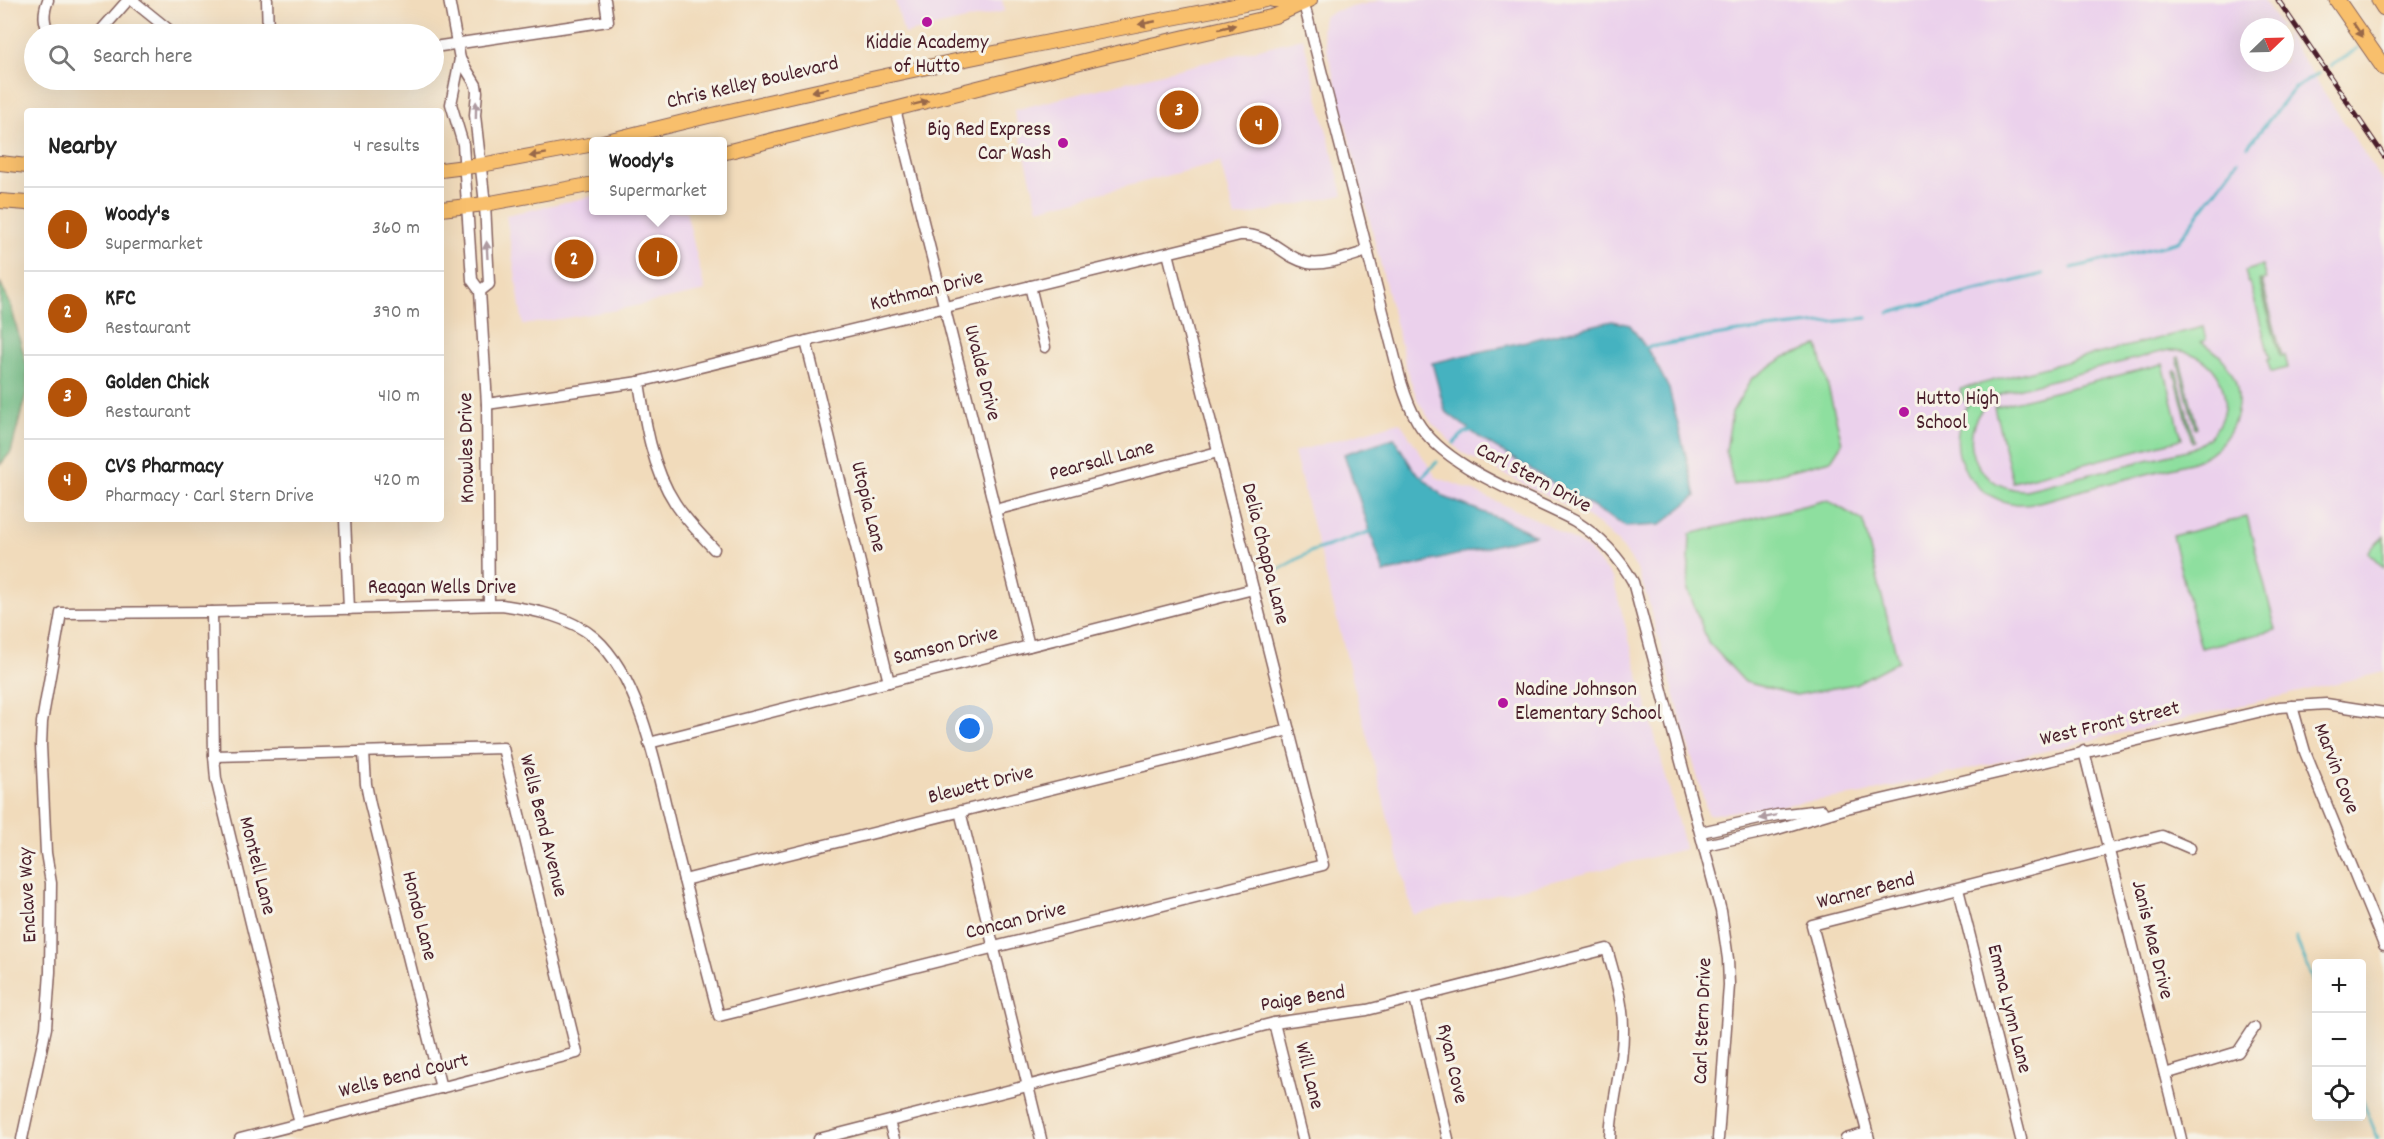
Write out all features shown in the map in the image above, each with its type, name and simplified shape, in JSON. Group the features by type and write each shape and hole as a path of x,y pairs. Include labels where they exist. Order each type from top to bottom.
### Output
{"highway":[{"path":"2337,0 2384,68"},
{"path":"2379,0 2384,8"}],"main road":[{"name":"Chris Kelley Boulevard","path":"619,137 722,111 844,85 1266,0"},
{"path":"1273,0 1305,0"},
{"path":"727,152 1096,58 1275,16 1305,0"},
{"path":"444,170 589,145"},
{"path":"0,163 24,165"},
{"path":"444,209 485,204 589,185"},
{"path":"0,201 24,203"}],"street":[{"path":"45,24 43,13 48,0"},
{"path":"107,24 130,0 161,24"},
{"path":"267,0 268,24"},
{"name":"Knowles Drive","path":"449,0 460,58 476,85 475,115 485,204 489,284 480,291"},
{"path":"444,46 608,21 605,0"},
{"name":"Carl Stern Drive","path":"1305,0 1401,382 1417,422 1449,457 1591,531 1613,552 1628,573 1638,596 1721,911 1728,959 1728,1011 1718,1139"},
{"name":"Knowles Drive","path":"460,58 451,104 463,144 472,280 480,291 488,404 489,605"},
{"name":"Uvalde Drive","path":"895,110 1029,646"},
{"name":"Kothman Drive","path":"488,404 639,382 1240,235 1251,234 1263,237 1308,263 1325,262 1368,251"},
{"name":"Delia Chappa Lane","path":"1168,253 1323,865"},
{"path":"1030,286 1045,347"},
{"name":"Utopia Lane","path":"806,341 890,682"},
{"path":"639,382 644,416 663,480 689,523 714,549"},
{"name":"Pearsall Lane","path":"995,510 1218,452"},
{"path":"345,522 349,609"},
{"name":"Samson Drive","path":"649,743 1253,589"},
{"name":"Reagan Wells Drive","path":"60,613 502,605 548,613 594,638 614,660 629,687 649,743 719,1016"},
{"name":"Montell Lane","path":"212,612 214,756 221,805 300,1124"},
{"name":"Enclave Way","path":"22,1139 46,1028 50,983 52,906 46,853 41,745 42,722 60,613"},
{"name":"West Front Street","path":"1705,845 1774,830 1847,808 2084,751 2292,706 2326,704 2384,713"},
{"name":"Marvin Cove","path":"2292,706 2305,752 2384,945"},
{"name":"Blewett Drive","path":"684,880 1289,729"},
{"name":"Wells Bend Avenue","path":"214,756 503,748 577,1053"},
{"name":"Janis Mae Drive","path":"2084,751 2181,1139"},
{"name":"Hondo Lane","path":"364,753 366,784 372,813 441,1088"},
{"name":"West Front Street","path":"1701,832 1777,815 1847,808"},
{"path":"960,811 1041,1139"},
{"name":"Warner Bend","path":"1868,1136 1812,925 2162,836 2190,848"},
{"name":"Concan Drive","path":"719,1016 1323,865"},
{"name":"Emma Lynn Lane","path":"1958,889 2021,1139"},
{"name":"Paige Bend","path":"819,1139 1274,1023 1367,1010 1607,949 1620,995 1623,1027 1610,1139"},
{"name":"Ryan Cove","path":"1415,998 1449,1139"},
{"name":"Will Lane","path":"1274,1023 1303,1139"},
{"path":"2165,1074 2238,1052 2254,1028"},
{"name":"Wells Bend Court","path":"240,1139 577,1053"},
{"path":"890,1122 894,1139"},
{"path":"1846,1139 1868,1136"}],"shaded area":[{"name":"Kiddie Academy of Hutto","path":"895,0 1002,0 1005,11 904,34"},
{"name":"Hutto High School","path":"1381,0 2264,0 2275,18 2240,18 2240,72 2294,72 2294,46 2384,184 2384,672 1857,795 1708,815 1647,597 1637,569 1623,548 1605,530 1581,513 1461,452 1431,422 1418,401 1408,374 1322,30 1324,16 1335,11"},
{"path":"1303,38 1343,195 1235,218 1220,162 1038,209 1014,110"},
{"path":"589,197 589,215 687,215 705,291 616,310 523,325 506,215"},
{"name":"Nadine Johnson Elementary School","path":"1400,422 1436,477 1540,521 1588,549 1613,579 1685,849 1413,915 1294,452"}],"green space":[{"path":"2262,266 2266,279 2262,280 2282,356 2285,355 2288,368 2271,372 2267,360 2270,359 2245,271","holes":["2260,280 2280,357 2259,281"]},
{"path":"0,282 11,306 24,356 24,402 11,452 0,465"},
{"path":"2203,327 2206,340 2201,342 2219,355 2231,370 2237,388 2238,406 2233,424 2224,440 2209,453 2190,463 2046,500 2017,504 1992,497 1972,481 1963,466 1957,441 1959,425 1970,401 1964,402 1960,389","holes":["2169,350 2190,353 2207,363 2218,376 2224,392 2224,409 2218,426 2206,440 2187,450 2026,490 2005,487 1989,478 1978,464 1972,448 1972,431 1978,415 1990,401 2009,391"]},
{"path":"1818,346 1842,443 1831,460 1734,485 1726,451 1732,412 1752,378 1785,357"},
{"path":"2179,357 2197,427 2195,428 2177,358"},
{"path":"2163,364 2182,439 2013,482 1994,407"},
{"path":"2176,370 2194,441 2192,442 2174,371"},
{"path":"1827,500 1863,521 1898,661 1855,684 1796,695 1745,682 1708,642 1688,590 1690,534"},
{"path":"2247,517 2276,630 2201,648 2172,536"},
{"path":"2384,536 2384,568 2368,552"}],"water":[{"path":"1612,321 1630,325 1653,358 1669,389 1696,496 1660,525 1626,527 1484,441 1445,411 1432,363"},
{"path":"1394,438 1413,469 1444,497 1511,523 1535,535 1384,573 1344,454"}],"waterway":[{"path":"2331,66 2358,48"},
{"path":"2248,146 2294,89 2319,73"},
{"path":"2072,268 2178,242 2238,161"},
{"path":"1889,313 2043,274"},
{"path":"1643,348 1739,332 1867,318"},
{"path":"1454,443 1464,433 1472,430"},
{"path":"1419,480 1437,462"},
{"path":"1278,570 1310,552 1372,531"},
{"path":"2296,938 2312,979"},
{"path":"2366,1109 2378,1139"}],"railway":[{"path":"2278,0 2384,156"}],"place":[{"name":"Kiddie Academy of Hutto","path":"927,22"},
{"name":"Golden Chick","path":"1179,110"},
{"name":"CVS Pharmacy","path":"1259,125"},
{"name":"Big Red Express Car Wash","path":"1063,143"},
{"name":"Woody's","path":"658,257"},
{"name":"KFC","path":"574,259"},
{"name":"Hutto High School","path":"1904,412"},
{"name":"Nadine Johnson Elementary School","path":"1503,703"}]}
